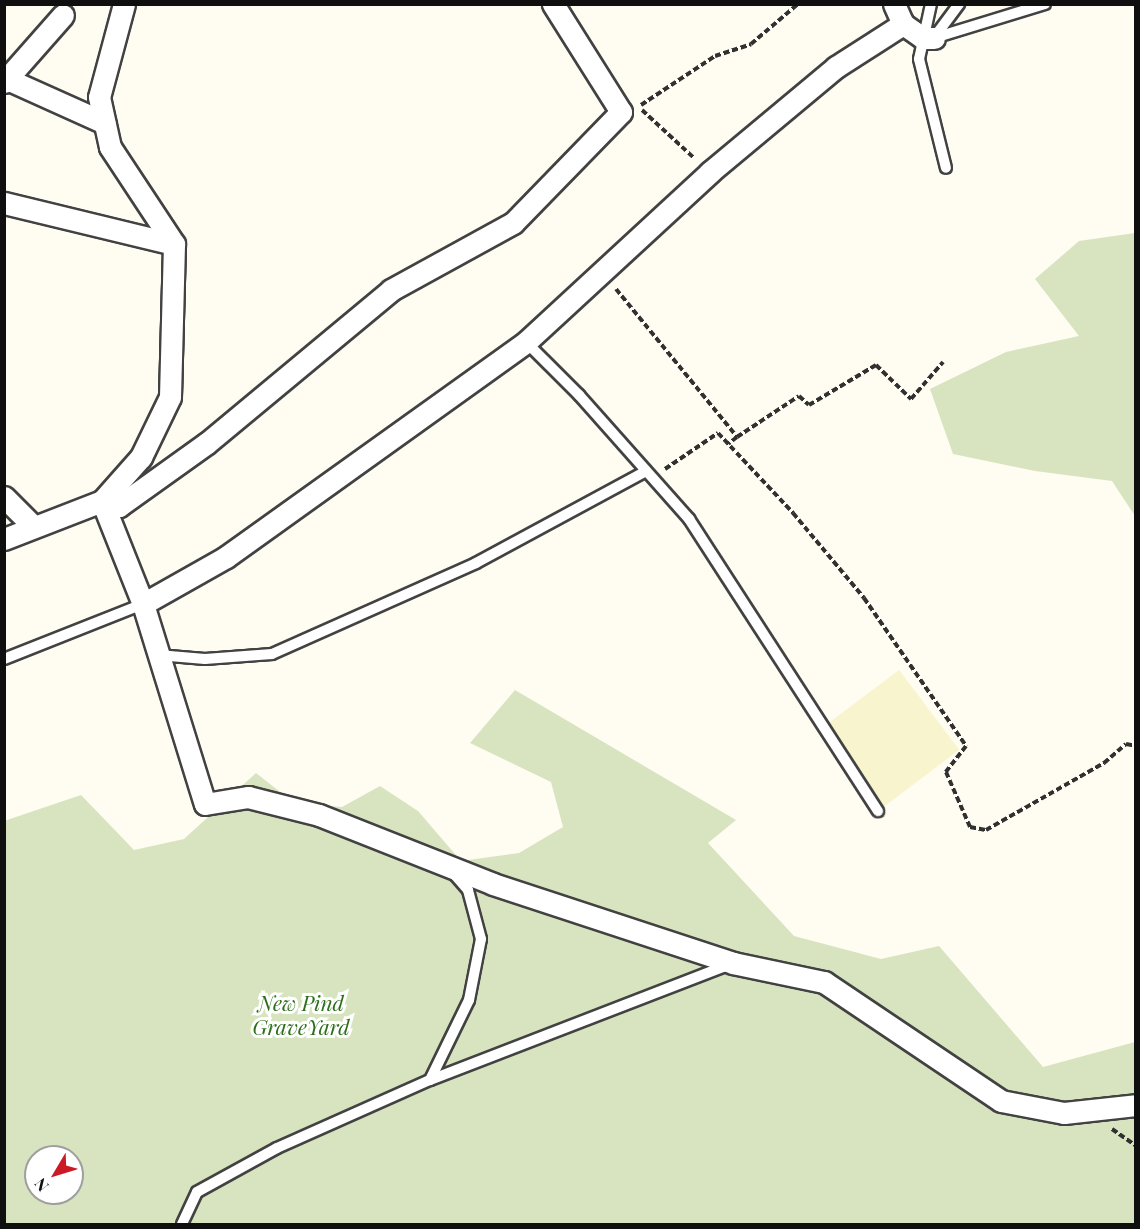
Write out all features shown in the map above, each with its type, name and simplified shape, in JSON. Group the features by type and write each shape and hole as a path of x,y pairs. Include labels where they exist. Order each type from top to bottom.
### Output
{"street":[{"path":"4,539 102,501 141,457 170,397 174,244 110,147 99,97 124,4"},
{"path":"102,501 119,506 207,443 391,290 513,222 621,112 553,4"},
{"path":"894,4 903,24 929,38"},
{"path":"63,15 6,80 105,123"},
{"path":"143,604 226,557 526,342 710,172 836,67 903,24"},
{"path":"4,203 174,244"},
{"path":"4,497 34,527"},
{"path":"102,501 143,604 204,804 248,797 299,810 447,866 733,963 824,982 1001,1101 1064,1113 1136,1105"}],"lane":[{"path":"929,38 931,4"},
{"path":"946,168 919,59 929,38 959,4"},
{"path":"929,38 1045,4"},
{"path":"526,342 689,519 878,811"},
{"path":"158,655 205,659 272,654 477,563 649,475"},
{"path":"4,659 143,604"},
{"path":"430,1080 469,1000 481,939 468,890 447,866"},
{"path":"182,1224 197,1192 277,1148 430,1080 733,963"}],"path":[{"path":"710,172 638,107 672,88 715,56 751,44 798,4"},
{"path":"602,272 737,437"},
{"path":"729,444 800,396 809,405 876,364 911,399 944,362"},
{"path":"649,475 718,433 729,444 864,598 966,746 946,772 970,827 986,830 1104,763 1126,744 1136,746"}],"shaded area":[{"path":"899,670 959,750 884,806 824,727"}],"green space":[{"path":"1135,233 1135,516 1112,481 1035,471 953,454 930,389 1006,352 1079,336 1035,279 1079,241"},
{"name":"New Pind GraveYard","path":"515,690 736,820 708,843 794,936 881,959 939,946 1043,1067 1135,1042 1135,1224 5,1224 4,821 81,795 134,850 184,839 256,773 294,803 342,807 380,786 418,811 461,861 519,853 563,827 551,782 470,743"}]}
